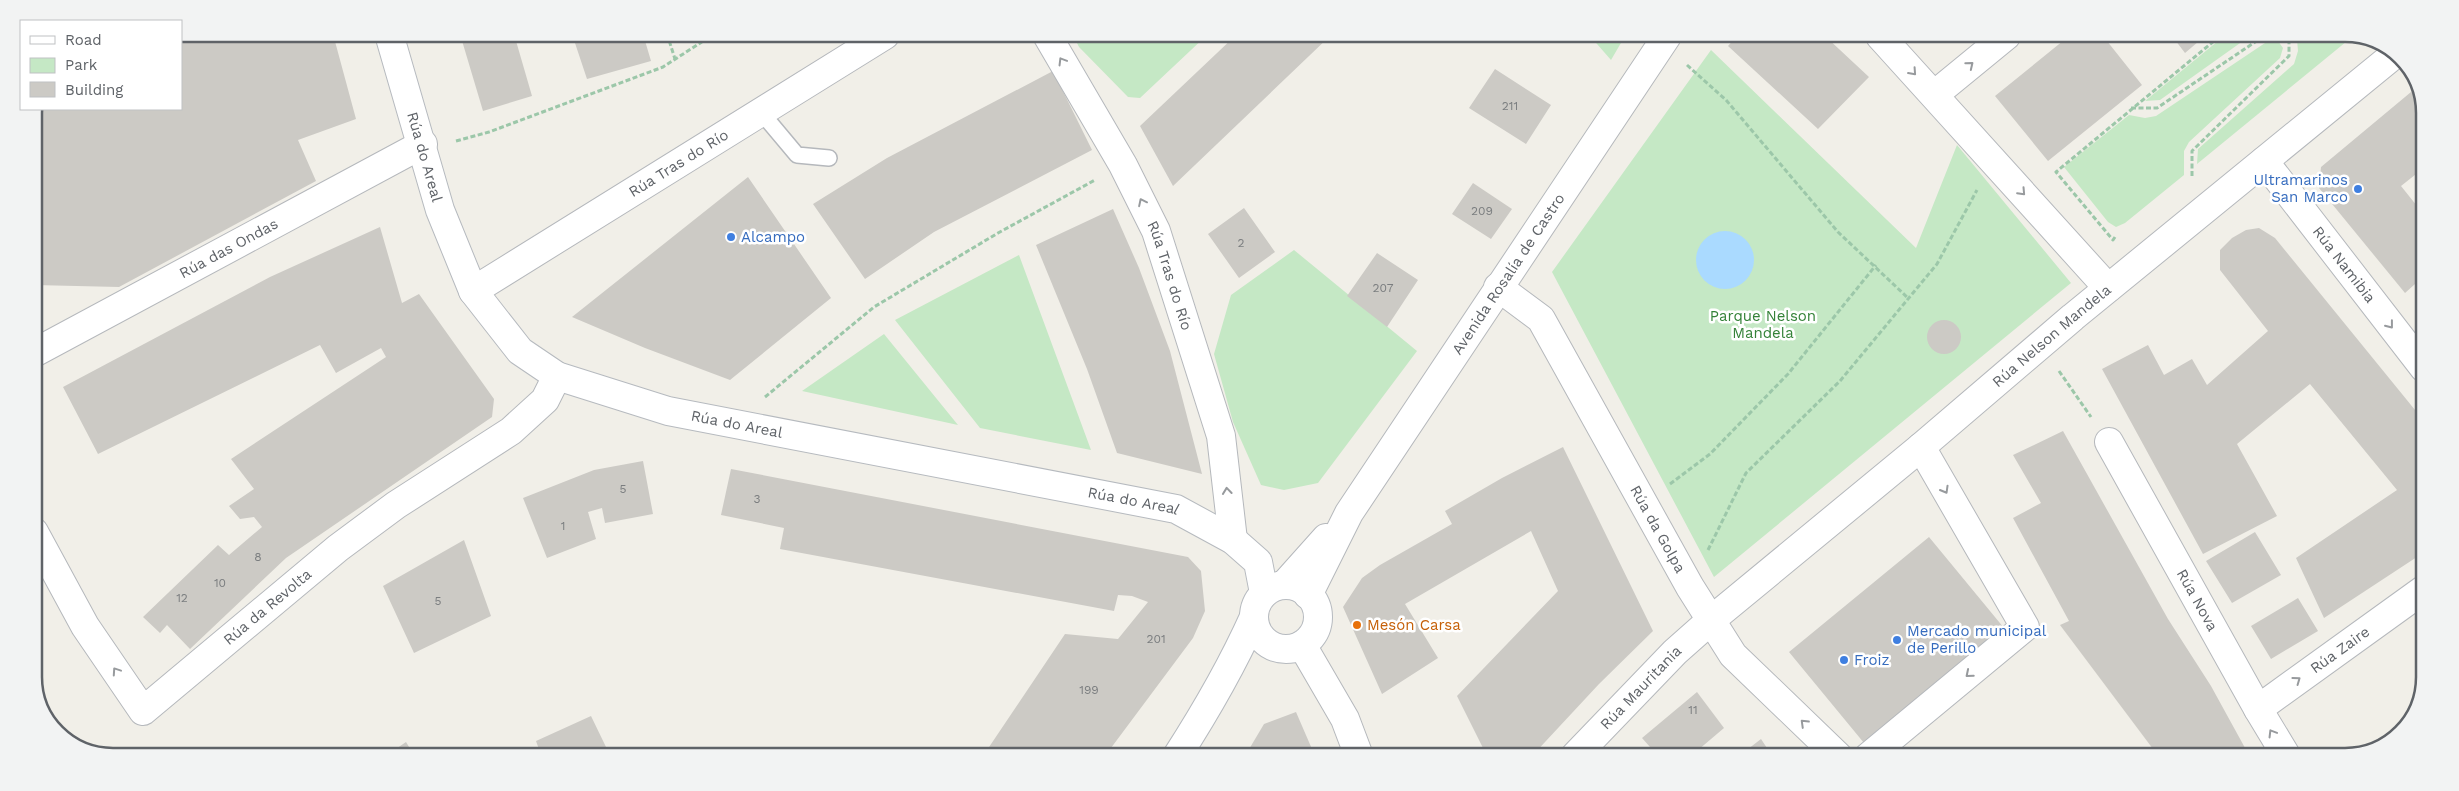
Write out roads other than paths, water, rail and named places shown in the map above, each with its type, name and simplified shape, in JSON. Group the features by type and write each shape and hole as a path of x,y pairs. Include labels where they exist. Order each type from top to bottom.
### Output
{"street":[{"name":"Rúa do Areal","path":"391,42 423,144 440,210 473,291 520,351 557,376 668,411 733,422 1176,509 1233,540 1258,562 1278,597"},
{"name":"Rúa Tras do Río","path":"473,291 874,42"},
{"name":"Rúa Tras do Río","path":"1051,42 1123,165 1156,231 1221,436 1233,540"},
{"name":"Avenida Rosalía de Castro","path":"1182,748 1202,718 1236,657 1278,597 1349,512 1662,42"},
{"path":"1885,42 2108,288"},
{"path":"1934,95 1999,42"},
{"name":"Rúa Nelson Mandela","path":"1710,621 1921,448 2108,288 2390,58"},
{"name":"Rúa das Ondas","path":"42,348 423,144"},
{"name":"Rúa Namibia","path":"2264,161 2416,358"},
{"name":"Rúa da Golpa","path":"1498,287 1541,319 1645,502 1690,587 1733,655 1830,748"},
{"name":"Rúa da Revolta","path":"43,550 85,626 143,711 338,548 396,506 511,431 544,400 557,376"},
{"name":"Rúa Nova","path":"2109,442 2282,748"},
{"path":"1879,748 2026,627 1921,448"},
{"name":"Rúa Zaire","path":"2258,709 2416,595"},
{"path":"1278,597 1314,603 1318,616 1316,628 1302,645 1282,649 1269,645 1261,638 1255,628 1278,597"},
{"name":"Rúa Mauritania","path":"1583,748 1675,652 1710,621"},
{"name":"Avenida Rosalía de Castro","path":"1202,718 1243,666 1269,645"},
{"path":"1302,645 1345,719 1356,748"}],"lane":[{"path":"761,112 797,155 829,158"}],"water":[{"path":"1719,231 1731,231 1746,239 1754,254 1754,266 1746,281 1731,289 1719,289 1704,281 1696,266 1696,254 1704,239"}],"place":[{"name":"Ultramarinos San Marco","path":"2358,189"},
{"name":"Alcampo","path":"731,237"},
{"name":"Mesón Carsa","path":"1357,625"},
{"name":"Mercado municipal de Perillo","path":"1897,640"},
{"name":"Froiz","path":"1844,660"}],"park label":[{"name":"Parque Nelson Mandela","path":"1763,324"}]}
